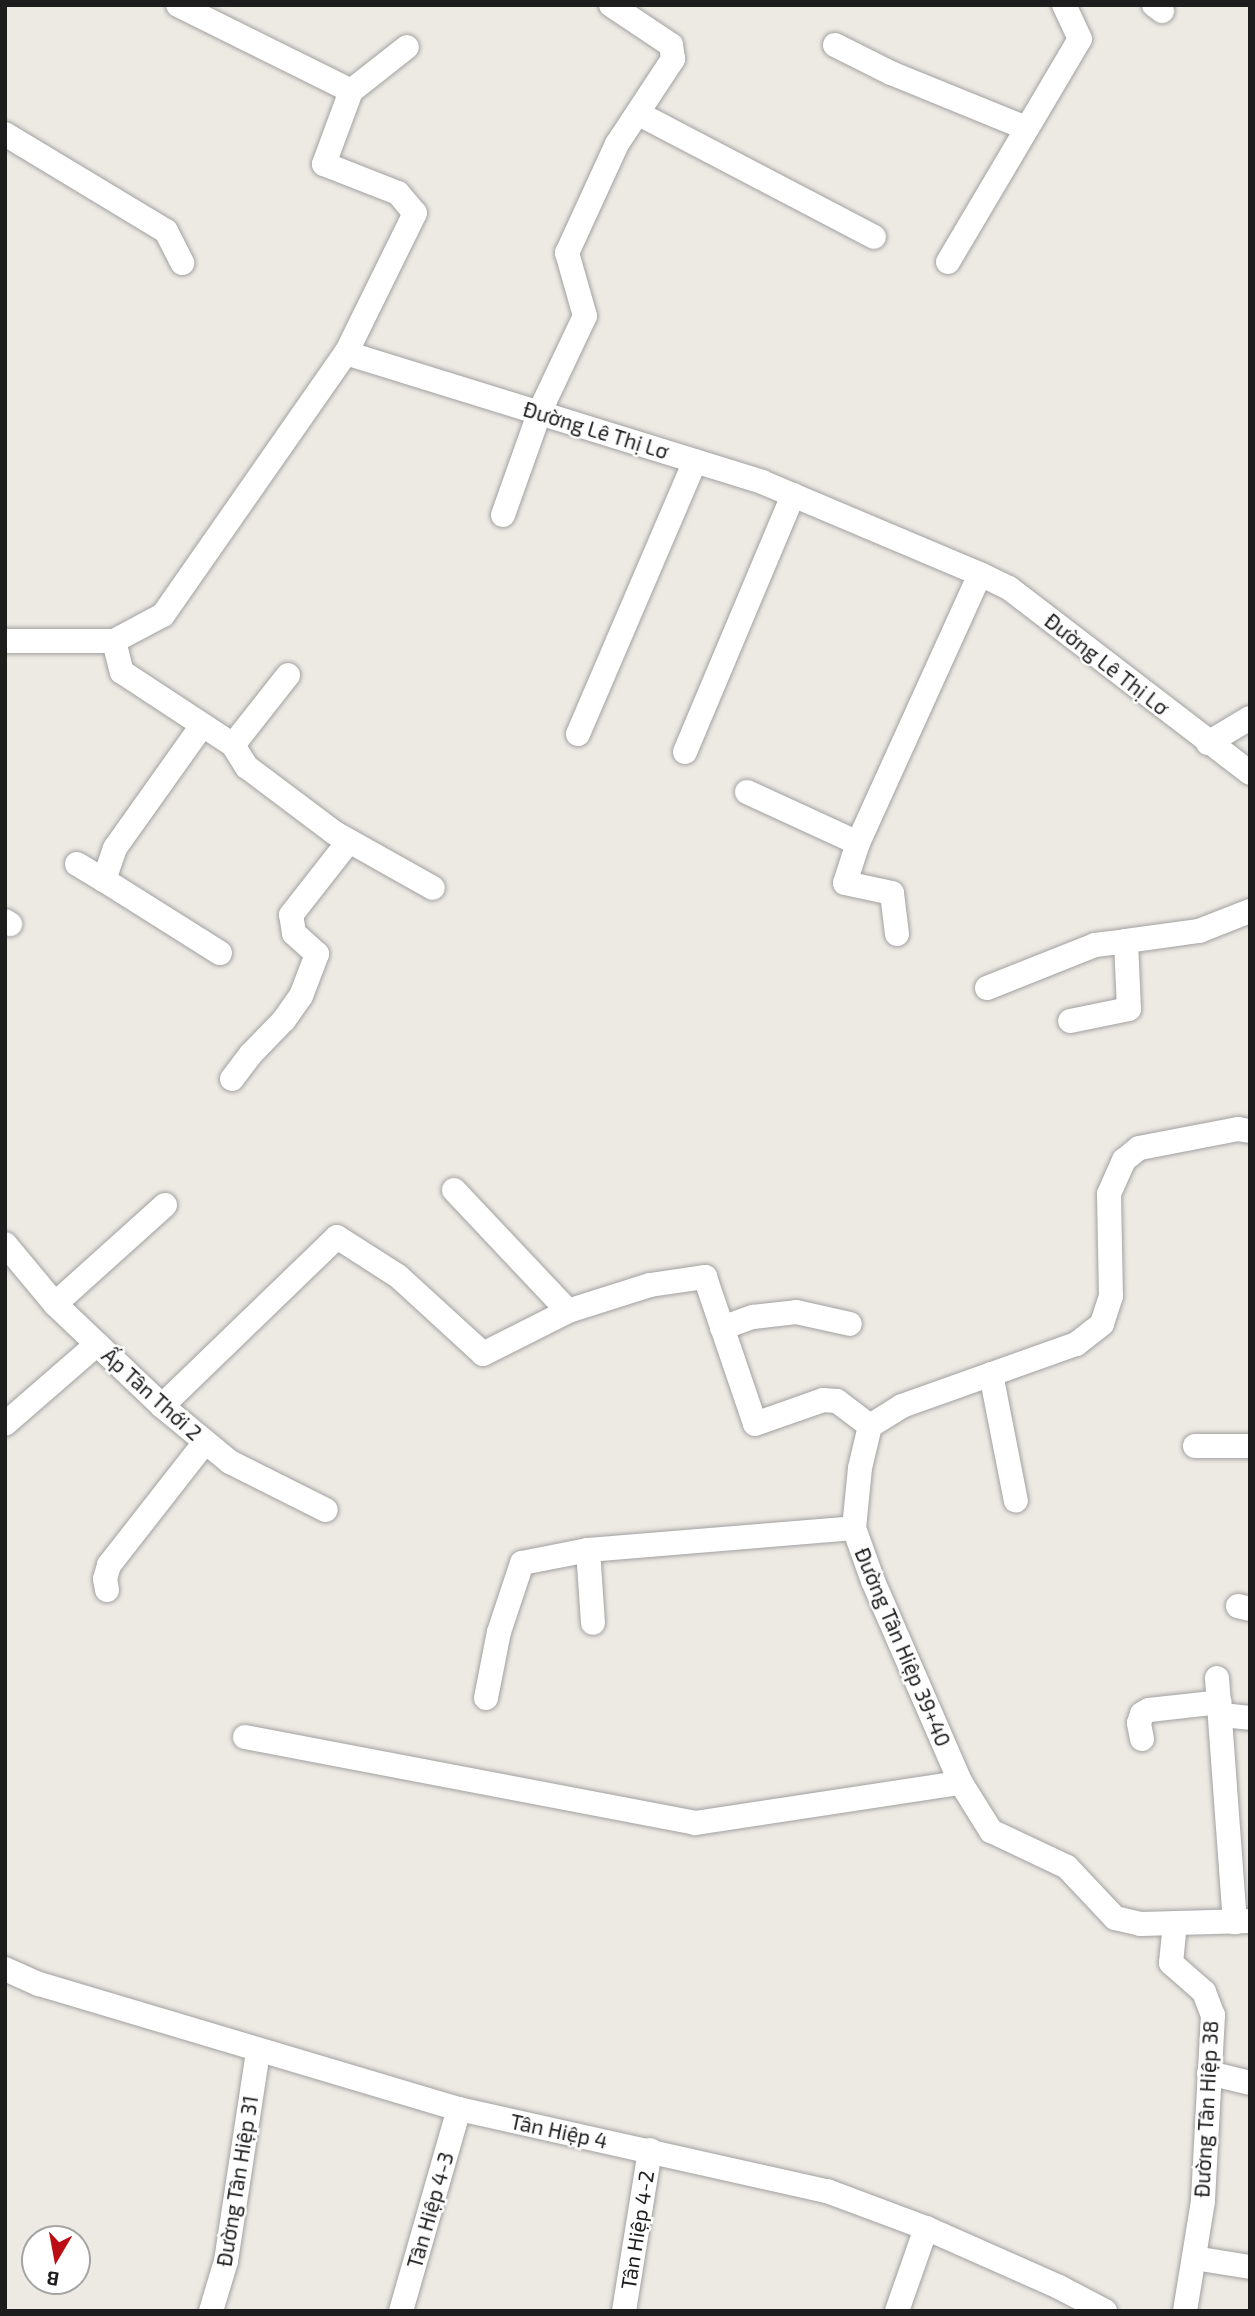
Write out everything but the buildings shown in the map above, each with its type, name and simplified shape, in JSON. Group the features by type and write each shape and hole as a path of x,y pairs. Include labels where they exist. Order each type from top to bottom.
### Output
{"street":[{"path":"178,5 351,91"},
{"path":"503,515 540,411 585,316 567,253 617,144 673,59 671,45 611,5"},
{"path":"948,262 1080,39 1064,5"},
{"path":"835,46 891,73 1026,128"},
{"path":"5,641 114,642 163,615 346,352 415,213 398,193 324,164 351,91 407,47"},
{"path":"639,114 874,237"},
{"path":"5,134 166,231 182,263"},
{"name":"Đường Lê Thị Lơ","path":"346,352 540,411 793,495 980,574 1009,588 1250,773"},
{"path":"578,734 695,461"},
{"path":"685,752 793,495"},
{"path":"897,934 892,893 845,883 858,844 980,574"},
{"path":"114,642 122,672 201,727 233,744 247,767 349,841 433,888"},
{"path":"233,744 288,675"},
{"path":"1208,743 1250,718"},
{"path":"104,880 115,848 201,727"},
{"path":"747,792 858,844"},
{"path":"232,1079 251,1054 284,1020 300,996 317,954 294,933 291,915 349,841"},
{"path":"77,864 220,953"},
{"path":"988,988 1095,945 1199,931 1249,917"},
{"path":"1070,1021 1129,1009 1126,941"},
{"path":"162,1406 337,1237 398,1276 483,1354 568,1311 650,1285 705,1277 755,1424 823,1400 837,1401 870,1426 902,1406 1076,1344 1102,1324 1111,1296 1109,1194 1124,1160 1139,1148 1238,1129 1250,1130"},
{"path":"454,1190 568,1311"},
{"path":"55,1304 165,1205"},
{"name":"Ấp Tân Thới 2","path":"5,1244 55,1304 162,1406 230,1462 326,1510"},
{"path":"722,1328 753,1317 796,1312 850,1324"},
{"path":"5,1424 97,1344"},
{"path":"992,1374 1016,1501"},
{"name":"Đường Tân Hiệp 39+40","path":"870,1426 859,1468 854,1528 873,1581 961,1783 991,1831 1067,1867 1115,1918 1140,1924 1242,1921"},
{"path":"107,1590 105,1579 110,1565 205,1441"},
{"path":"1195,1446 1250,1446"},
{"path":"486,1698 499,1632 522,1563 588,1550 854,1528"},
{"path":"588,1550 593,1623"},
{"path":"1217,1678 1242,1921"},
{"path":"1142,1739 1139,1723 1142,1714 1149,1710 1221,1709 1250,1718"},
{"path":"245,1737 695,1823 961,1783"},
{"name":"Đường Tân Hiệp 38","path":"1175,1923 1171,1963 1204,1992 1213,2015 1202,2201 1185,2311"},
{"name":"Tân Hiệp 4","path":"5,1969 39,1984 459,2109 827,2191 926,2228 1059,2287 1105,2311"},
{"name":"Đường Tân Hiệp 31","path":"211,2311 226,2261 258,2051"},
{"path":"1209,2073 1250,2082"},
{"name":"Tân Hiệp 4-3","path":"401,2311 459,2109"},
{"name":"Tân Hiệp 4-2","path":"624,2311 650,2150"},
{"path":"897,2311 926,2228"},
{"path":"1194,2258 1250,2267"}]}
